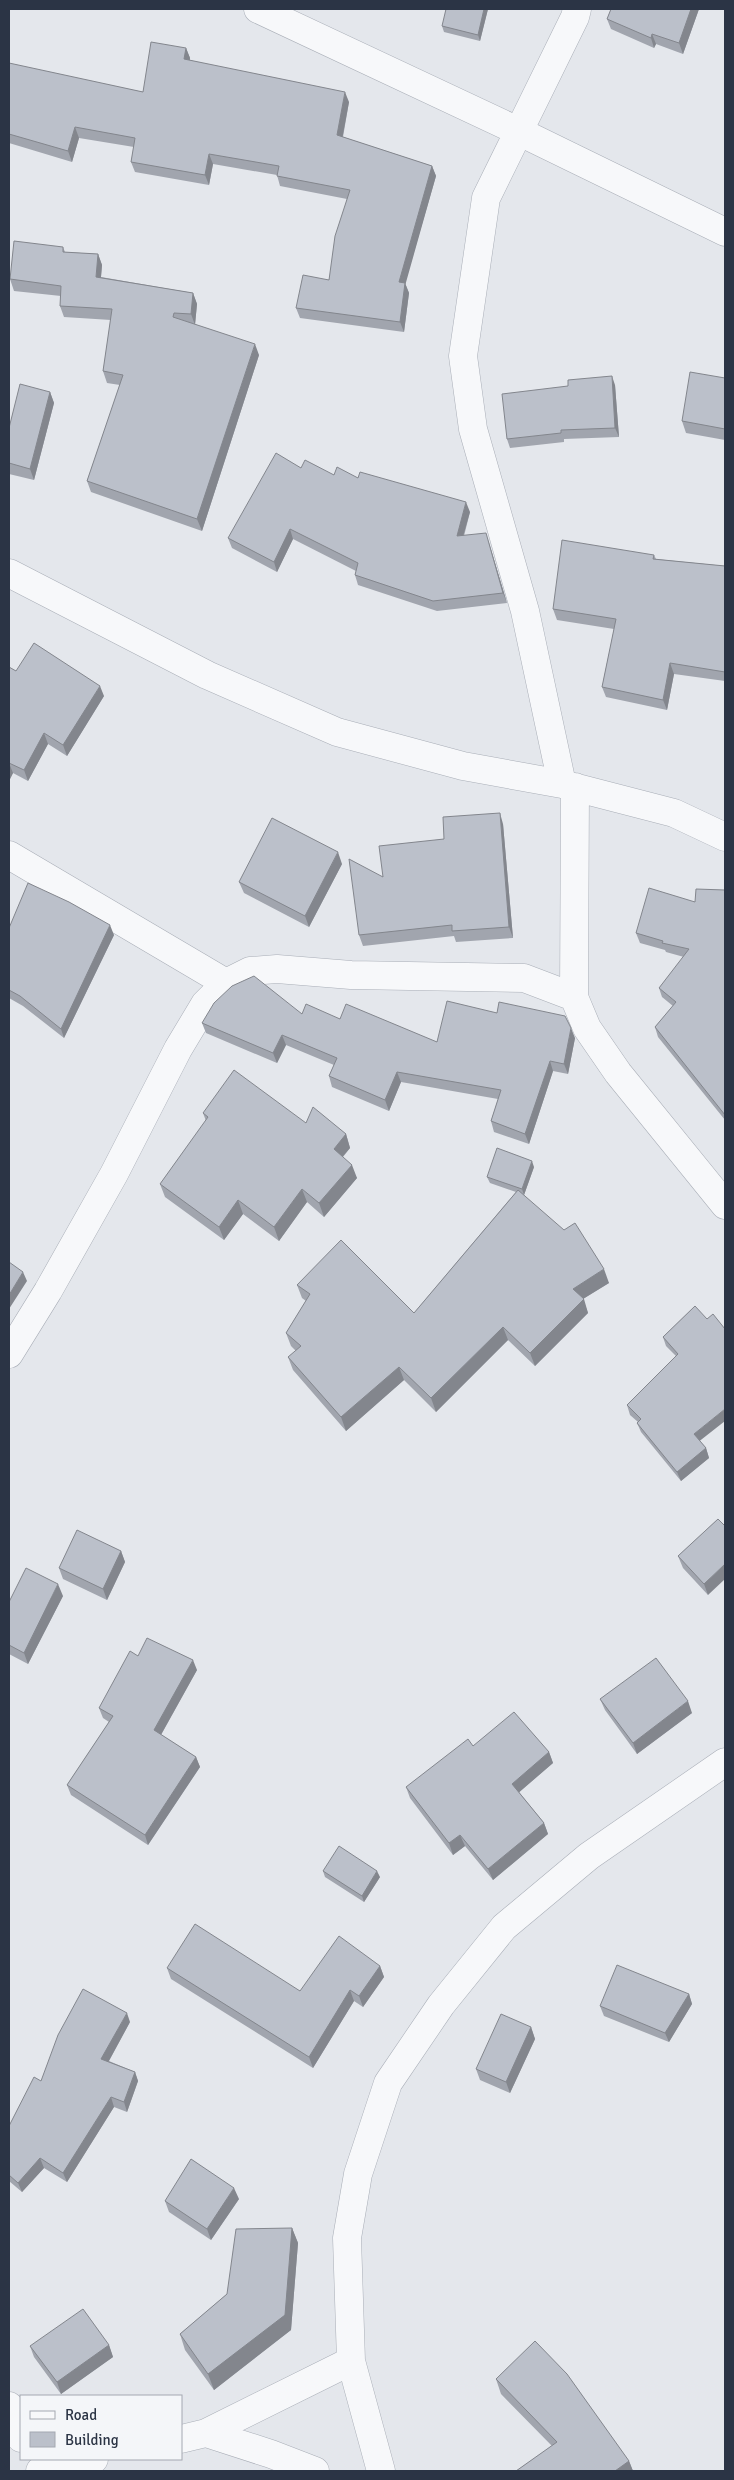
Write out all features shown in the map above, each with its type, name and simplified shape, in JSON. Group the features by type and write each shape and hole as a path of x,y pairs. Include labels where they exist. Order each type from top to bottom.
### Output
{"street":[{"path":"258,9 520,132 725,232"},
{"path":"577,9 575,17 520,132 486,198 463,356 473,429 525,611 568,786 574,997 587,1028 618,1073 725,1205"},
{"path":"9,573 207,675 337,732 463,766 568,786 674,813 725,837"},
{"path":"9,854 226,983"},
{"path":"9,1354 48,1291 114,1174 178,1049 205,1004 226,983 250,971 277,969 351,975 524,978 574,997"},
{"path":"380,2471 351,2361 347,2238 358,2174 388,2083 441,2005 504,1927 589,1856 725,1762"},
{"path":"193,2436 351,2361"},
{"path":"9,2406 20,2435"},
{"path":"193,2436 280,2457 315,2471"},
{"path":"40,2471 90,2460"}],"building":[{"path":"446,9 484,9 478,35 442,26"},
{"path":"611,9 691,9 679,43 652,34 651,38 607,19"},
{"path":"151,42 186,48 184,59 345,92 337,135 432,166 399,282 405,283 400,322 296,308 303,275 329,280 335,236 350,190 277,176 279,166 209,154 205,175 131,162 135,138 75,127 68,151 9,134 9,63 143,92"},
{"path":"14,241 63,247 63,252 98,254 96,277 193,293 191,314 174,313 173,317 255,344 197,519 87,481 123,375 103,371 112,309 60,306 61,286 10,279"},
{"path":"690,372 725,378 725,429 682,421"},
{"path":"612,376 615,428 561,430 561,433 507,439 502,394 568,386 568,380"},
{"path":"20,384 50,392 30,469 9,463 9,428"},
{"path":"276,453 301,468 305,460 334,475 337,467 358,478 360,472 466,502 457,536 486,533 503,593 433,601 355,575 358,563 290,529 274,562 228,538"},
{"path":"562,540 654,555 653,559 725,566 725,672 670,663 663,700 602,687 616,619 553,609"},
{"path":"34,643 100,686 63,745 44,733 24,770 9,763 9,667 16,671"},
{"path":"500,813 509,927 452,931 452,925 359,935 349,859 383,877 379,846 444,839 443,817"},
{"path":"272,818 338,852 305,916 239,882"},
{"path":"28,883 69,902 110,925 61,1029 20,996 9,990 9,928"},
{"path":"649,888 695,902 696,889 725,890 725,1115 655,1027 676,1002 659,988 689,949 662,943 663,941 636,933"},
{"path":"254,976 302,1014 306,1004 340,1019 346,1004 437,1042 447,1001 497,1013 499,1002 565,1016 571,1028 564,1064 550,1061 525,1134 491,1121 501,1090 397,1072 385,1100 329,1076 337,1058 282,1035 273,1053 202,1023 214,1003 232,986"},
{"path":"234,1070 306,1123 313,1107 346,1134 334,1149 352,1165 319,1203 302,1189 274,1227 238,1200 219,1227 160,1184 208,1117 203,1113"},
{"path":"497,1148 532,1161 522,1189 487,1177"},
{"path":"518,1190 564,1230 575,1223 604,1269 573,1289 584,1299 530,1353 503,1327 431,1398 399,1367 341,1417 288,1357 301,1346 286,1333 310,1294 297,1285 341,1240 414,1313"},
{"path":"9,1262 23,1272 9,1295"},
{"path":"695,1306 707,1319 713,1314 725,1329 725,1409 694,1434 706,1448 677,1472 637,1423 641,1419 627,1405 678,1354 663,1337"},
{"path":"718,1519 725,1526 725,1564 704,1584 678,1556"},
{"path":"77,1530 121,1551 103,1589 59,1568"},
{"path":"26,1568 58,1584 24,1653 9,1645 9,1602"},
{"path":"147,1638 193,1660 154,1730 196,1757 145,1835 67,1785 113,1716 99,1708 130,1651 138,1656"},
{"path":"656,1658 688,1701 633,1743 600,1699"},
{"path":"514,1712 549,1752 512,1784 544,1823 488,1869 460,1835 449,1843 406,1787 468,1739 473,1746"},
{"path":"339,1846 377,1871 362,1896 323,1871"},
{"path":"195,1924 300,1991 339,1936 380,1966 359,1996 350,1990 309,2057 167,1968"},
{"path":"617,1965 689,1994 665,2033 600,2006"},
{"path":"83,1989 127,2013 101,2059 135,2072 124,2102 111,2097 63,2173 40,2158 18,2183 9,2175 9,2126 34,2077 41,2081 58,2035"},
{"path":"501,2014 531,2027 506,2082 476,2069"},
{"path":"191,2159 234,2188 207,2229 165,2201"},
{"path":"292,2228 285,2315 208,2374 180,2334 227,2294 236,2229"},
{"path":"83,2309 109,2345 57,2382 30,2346"},
{"path":"535,2341 567,2374 629,2461 615,2471 516,2471 557,2442 496,2379"}]}
